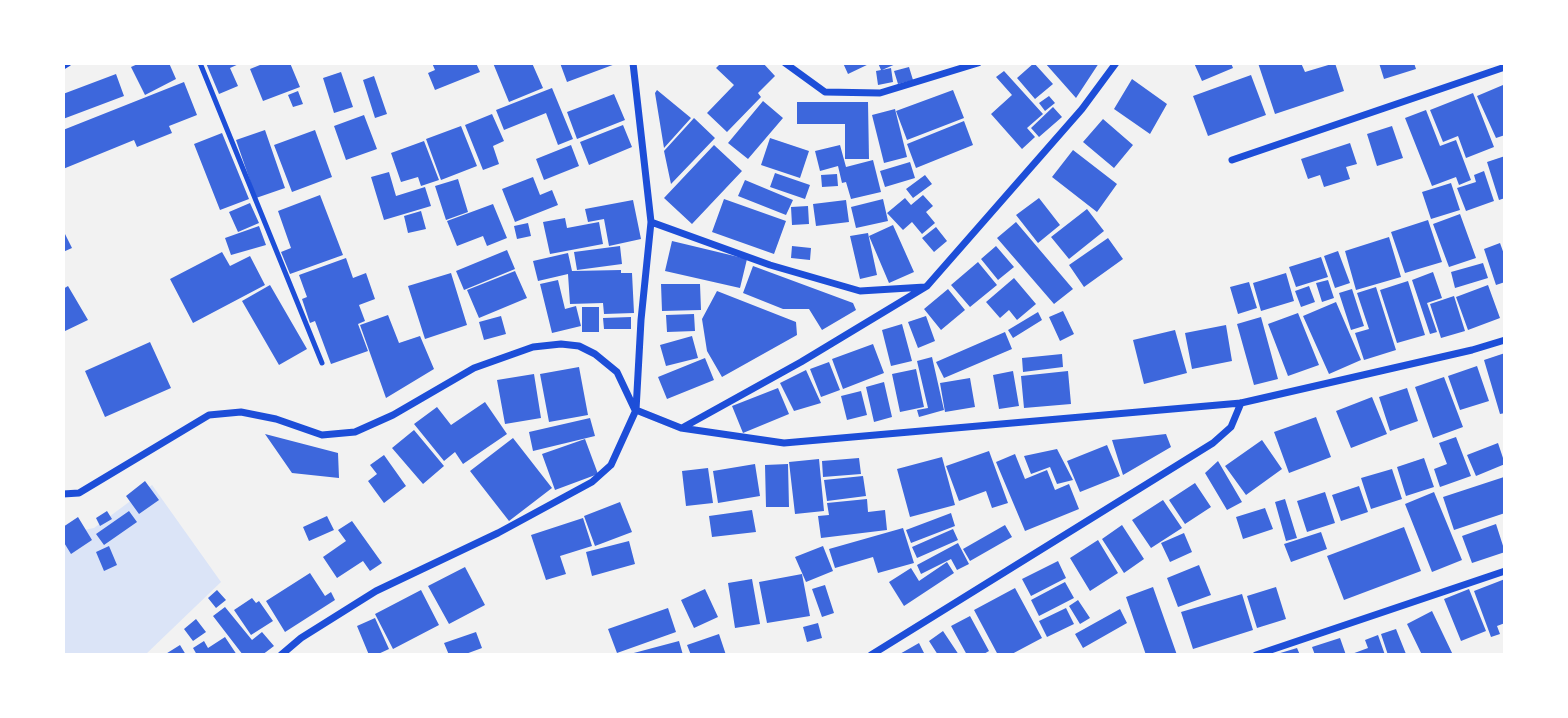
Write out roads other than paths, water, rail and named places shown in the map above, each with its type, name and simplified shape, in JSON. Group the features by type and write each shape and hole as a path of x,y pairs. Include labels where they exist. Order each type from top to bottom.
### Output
{"street":[{"path":"63,65 68,63"},
{"path":"281,655 302,638 376,590 498,533 592,482 611,465 636,410 640,320 650,222 633,63"},
{"path":"785,63 795,66 825,92 880,93 978,63"},
{"path":"681,428 801,362 928,286 1082,110 1116,63"},
{"path":"1232,160 1505,67"},
{"path":"650,222 770,265 859,291 928,286"},
{"path":"63,494 79,493 209,415 240,412 276,419 322,435 355,432 393,415 474,368 533,347 561,344 579,346 595,354 617,372 636,410 681,428 784,443 1241,403 1505,340"},
{"path":"871,655 1213,443 1231,427 1241,403"},
{"path":"1256,655 1505,571"}],"lane":[{"path":"200,63 322,363"}]}
